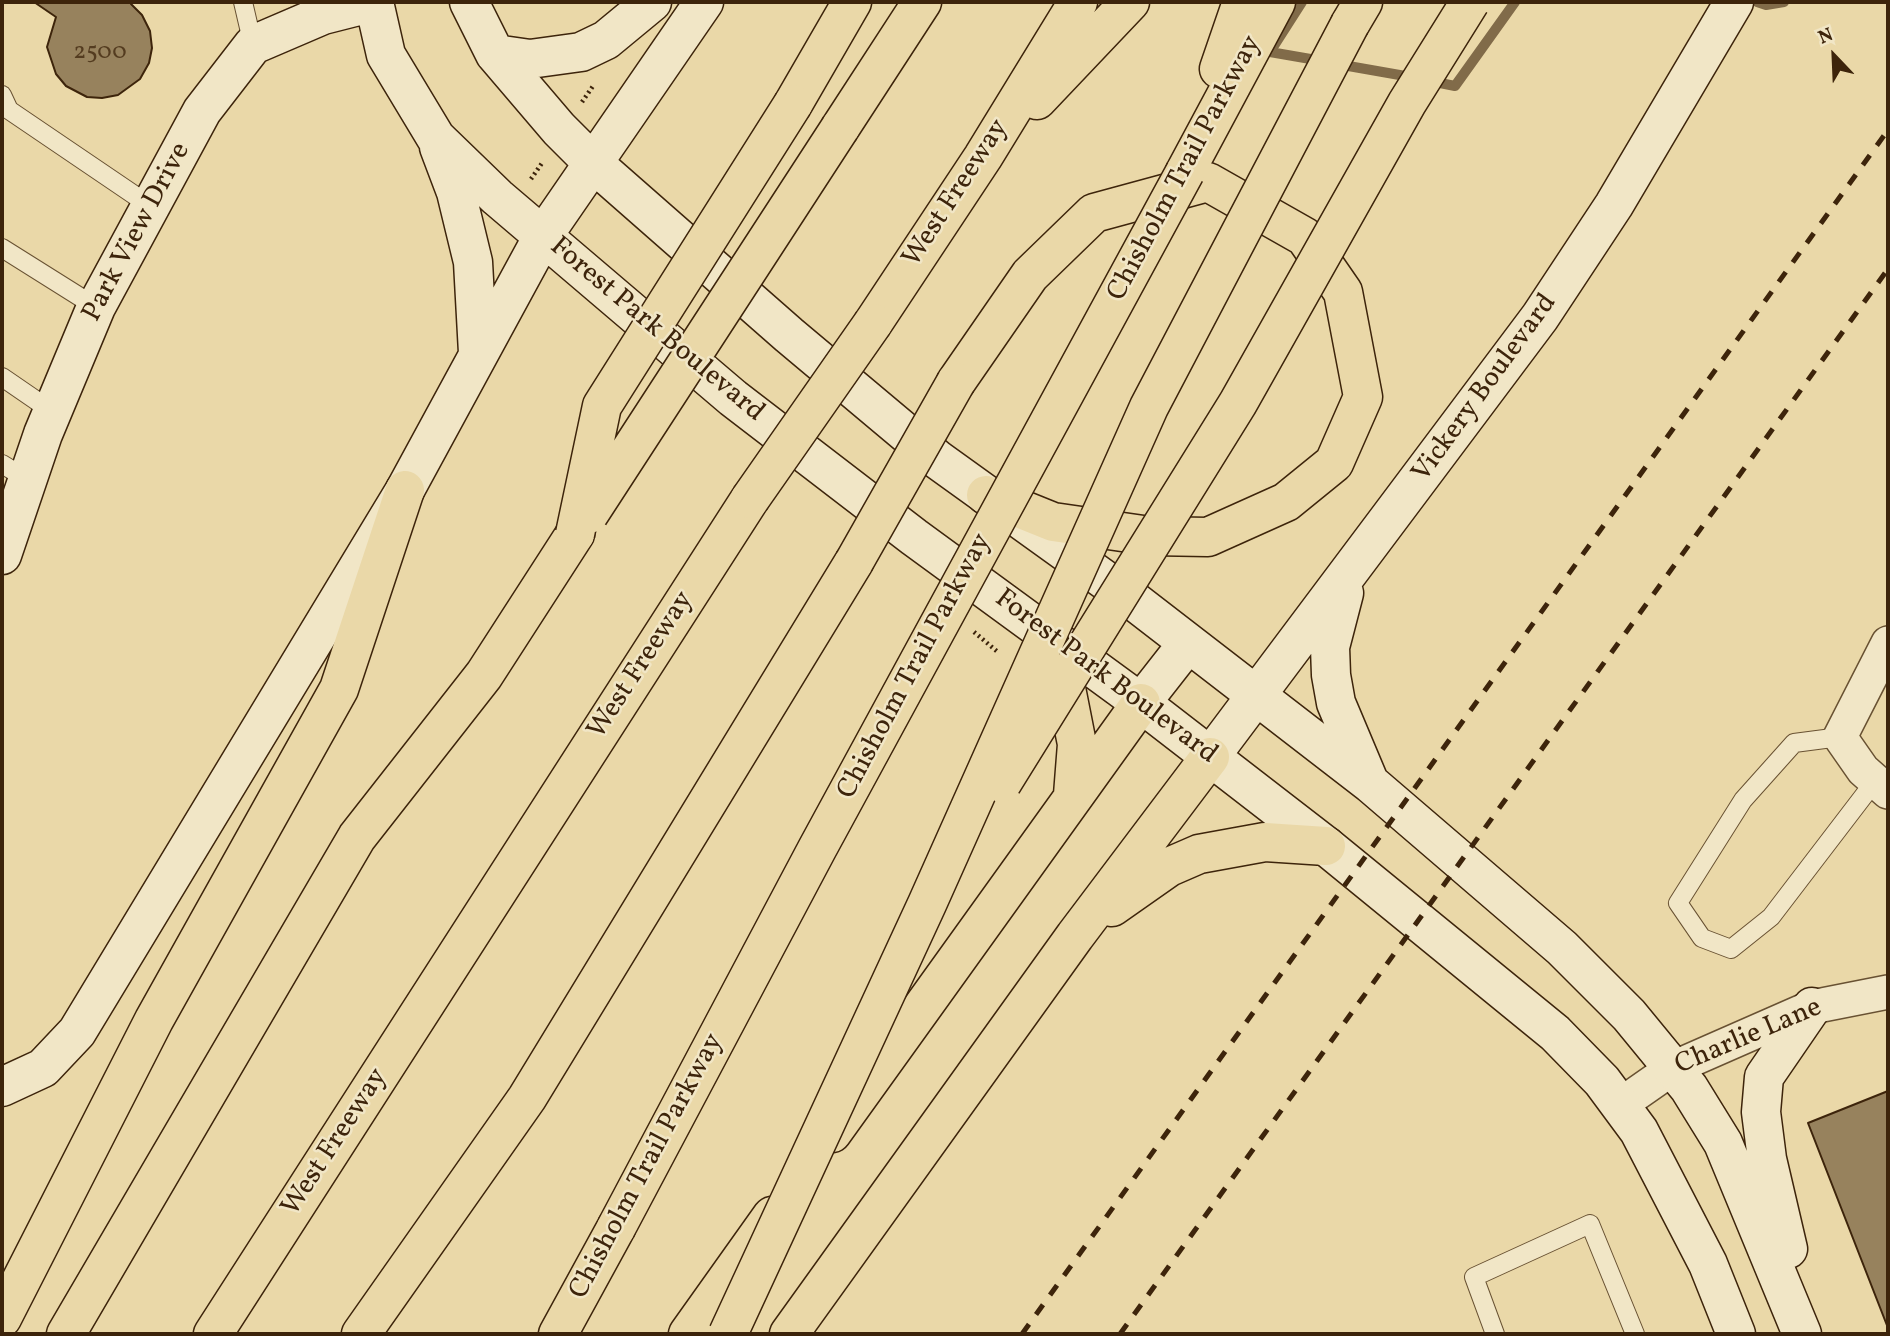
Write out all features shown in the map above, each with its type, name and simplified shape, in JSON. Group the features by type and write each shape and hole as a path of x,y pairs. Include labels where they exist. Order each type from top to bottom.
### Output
{"highway":[{"path":"575,534 603,406 793,104 852,2"},
{"path":"66,1334 357,838 484,675 922,2"},
{"name":"West Freeway","path":"213,1334 750,499 873,323 983,157 1078,2"},
{"path":"983,157 1130,2"},
{"path":"1185,172 1242,2"},
{"name":"Chisholm Trail Parkway","path":"558,1334 817,849 1276,2"},
{"path":"728,1334 927,904 1149,407 1363,2"},
{"path":"927,904 1238,403 1407,103 1469,2"},
{"path":"361,1334 527,1098 854,562 956,382 1030,275 1094,213 1208,182 1305,237 1343,292 1363,397 1334,463 1286,502 1208,537 1150,536 1053,522 986,495"},
{"path":"2,1318 154,1020 339,689 405,490"},
{"path":"1038,628 1063,673 1071,707 1077,744 1073,795"},
{"path":"688,1334 1141,703"},
{"path":"789,1334 1075,936 1210,757"},
{"path":"1075,936 1139,886 1199,854 1229,846 1265,842 1326,846"}],"main road":[{"name":"Park View Drive","path":"3,551 15,472 53,412 96,307 202,111 253,45 323,15 374,2"},
{"name":"Forest Park Boulevard","path":"374,2 386,55 436,138 543,236 733,398 1141,703 1326,846 1555,1033 1602,1081 1639,1131 1708,1264 1735,1334"},
{"path":"469,2 495,54 522,89 592,162 799,344 938,460 1258,695 1371,784 1562,948 1629,1015 1689,1088 1723,1143 1769,1248 1802,1334"},
{"path":"495,54 530,59 581,52 606,40 652,2"},
{"path":"2,1087 43,1068 77,1032 405,490 543,236 704,2"},
{"name":"Vickery Boulevard","path":"1210,757 1540,317 1648,148 1734,2"},
{"path":"436,138 456,192 473,262 478,352"},
{"path":"1353,568 1336,615 1330,647 1331,675 1336,703 1371,784"},
{"path":"1141,703 1188,643"},
{"path":"1802,1334 1761,1112 1764,1077 1812,1007"}],"street":[{"path":"1882,786 1863,770 1840,737 1888,643"},
{"name":"Charlie Lane","path":"1619,1105 1673,1068 1812,1007 1888,992"}],"lane":[{"path":"243,2 253,45"},
{"path":"2,95 9,110 149,205"},
{"path":"2,248 96,307"},
{"path":"2,377 53,412"},
{"path":"1840,737 1794,743 1744,800 1678,903 1703,938 1731,949 1771,918 1882,786"},
{"path":"1495,1334 1474,1277 1590,1224 1635,1334"}],"path":[{"path":"529,183 547,155"}],"building":[{"path":"34,2 132,2 150,31 152,48 149,63 140,79 118,95 102,98 87,97 66,86 56,74 47,47 56,17"},
{"path":"1888,1091 1888,1328 1808,1123"}],"waterway":[{"path":"1302,2 1270,52 1322,61"},
{"path":"1430,81 1455,86 1515,2"},
{"path":"1757,2 1766,5 1784,2"},
{"path":"1337,64 1411,77"}],"railway":[{"path":"1022,1334 1888,130"},
{"path":"1120,1334 1888,269"}]}
